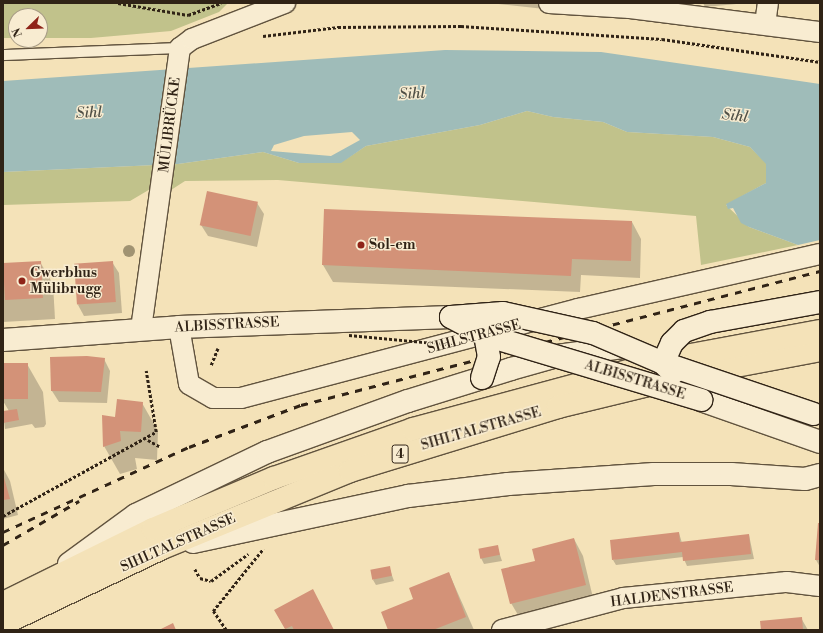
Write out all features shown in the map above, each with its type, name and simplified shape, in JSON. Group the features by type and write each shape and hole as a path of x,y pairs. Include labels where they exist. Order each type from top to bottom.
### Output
{"main road":[{"path":"701,400 663,362 672,343 684,331 710,322 820,302"},
{"name":"ALBISSTRASSE","path":"3,340 141,329 503,313 593,333 663,362 817,416"},
{"name":"ALBISSTRASSE","path":"451,316 485,335 701,400 820,442"},
{"name":"SIHLTALSTRASSE","path":"3,603 153,529 260,484 413,429 680,357 820,331"},
{"path":"482,378 489,357 485,335"},
{"path":"48,580 136,515 267,452 482,378 557,356 624,347"},
{"name":"SIHLTALSTRASSE","path":"3,624 160,549 280,498 420,447 558,406 694,374 820,350"},
{"path":"160,549 371,503 508,484 654,474 730,474 805,479 820,475"}],"street":[{"path":"179,55 192,39 285,3"},
{"path":"549,3 765,24 820,32"},
{"path":"765,24 768,3"},
{"name":"MÜLIBRÜCKE","path":"141,329 152,228 162,189 179,55"},
{"name":"SIHLSTRASSE","path":"179,327 189,384 212,398 241,398 578,309 820,254"},
{"name":"HALDENSTRASSE","path":"502,630 623,598 787,582 820,586"}],"lane":[{"path":"3,55 179,55"}],"path":[{"path":"118,3 188,15 221,3"},
{"path":"259,36 338,27 461,26 662,39 820,62"},
{"path":"349,335 457,345"},
{"path":"3,516 148,440 156,432 146,371"},
{"path":"148,440 159,446"},
{"path":"226,630 213,612 265,547"},
{"path":"195,569 200,578 211,581 252,550"}],"green space":[{"path":"3,3 228,3 219,12 171,31 91,38 48,38 48,8 8,8 8,38 3,38"},
{"path":"527,111 553,117 603,122 627,132 713,137 750,147 767,164 766,183 726,205 749,227 798,245 701,265 696,216 278,180 185,181 171,190 152,188 130,201 3,205 3,172 178,164 263,152 299,163 340,163 366,146 480,125"}],"water":[{"name":"Sihl","path":"445,50 601,52 820,84 820,240 798,245 741,223 733,208 728,209 726,204 766,183 766,164 750,147 713,137 627,132 603,122 553,117 527,111 480,125 366,146 341,163 299,163 263,152 178,164 3,172 3,81","holes":["352,132 360,140 331,156 271,151 274,145 304,136"]}],"building":[{"path":"207,191 258,202 251,236 200,225"},
{"path":"324,209 632,221 631,261 572,259 571,276 322,265"},
{"name":"Gwerbhus Mülibrugg","path":"41,261 43,298 5,300 3,263"},
{"path":"113,261 116,302 77,305 74,264"},
{"path":"87,356 105,358 101,392 51,391 50,357"},
{"path":"3,363 28,363 28,399 3,399"},
{"path":"117,399 143,402 141,432 120,431 121,441 103,447 102,415 115,417"},
{"path":"17,409 19,420 3,423 3,411"},
{"path":"3,474 10,499 3,500"},
{"path":"818,523 820,523 820,560 815,560"},
{"path":"679,532 680,542 749,534 751,554 683,561 682,552 612,560 610,540"},
{"path":"574,538 586,585 510,604 501,569 535,561 532,549"},
{"path":"498,545 500,555 480,559 478,549"},
{"path":"390,566 392,576 372,580 370,570"},
{"path":"449,572 466,617 433,630 388,630 381,612 413,599 409,588"},
{"path":"313,589 334,630 294,630 292,626 285,629 274,610"},
{"path":"802,617 803,630 761,630 760,621"},
{"path":"173,623 176,630 159,630"}],"railway":[{"path":"3,532 189,447 301,405 820,271"},
{"path":"3,545 79,501"}],"place":[{"name":"Sol-em","path":"361,245"},
{"name":"Gwerbhus Mülibrugg","path":"22,281"}]}
